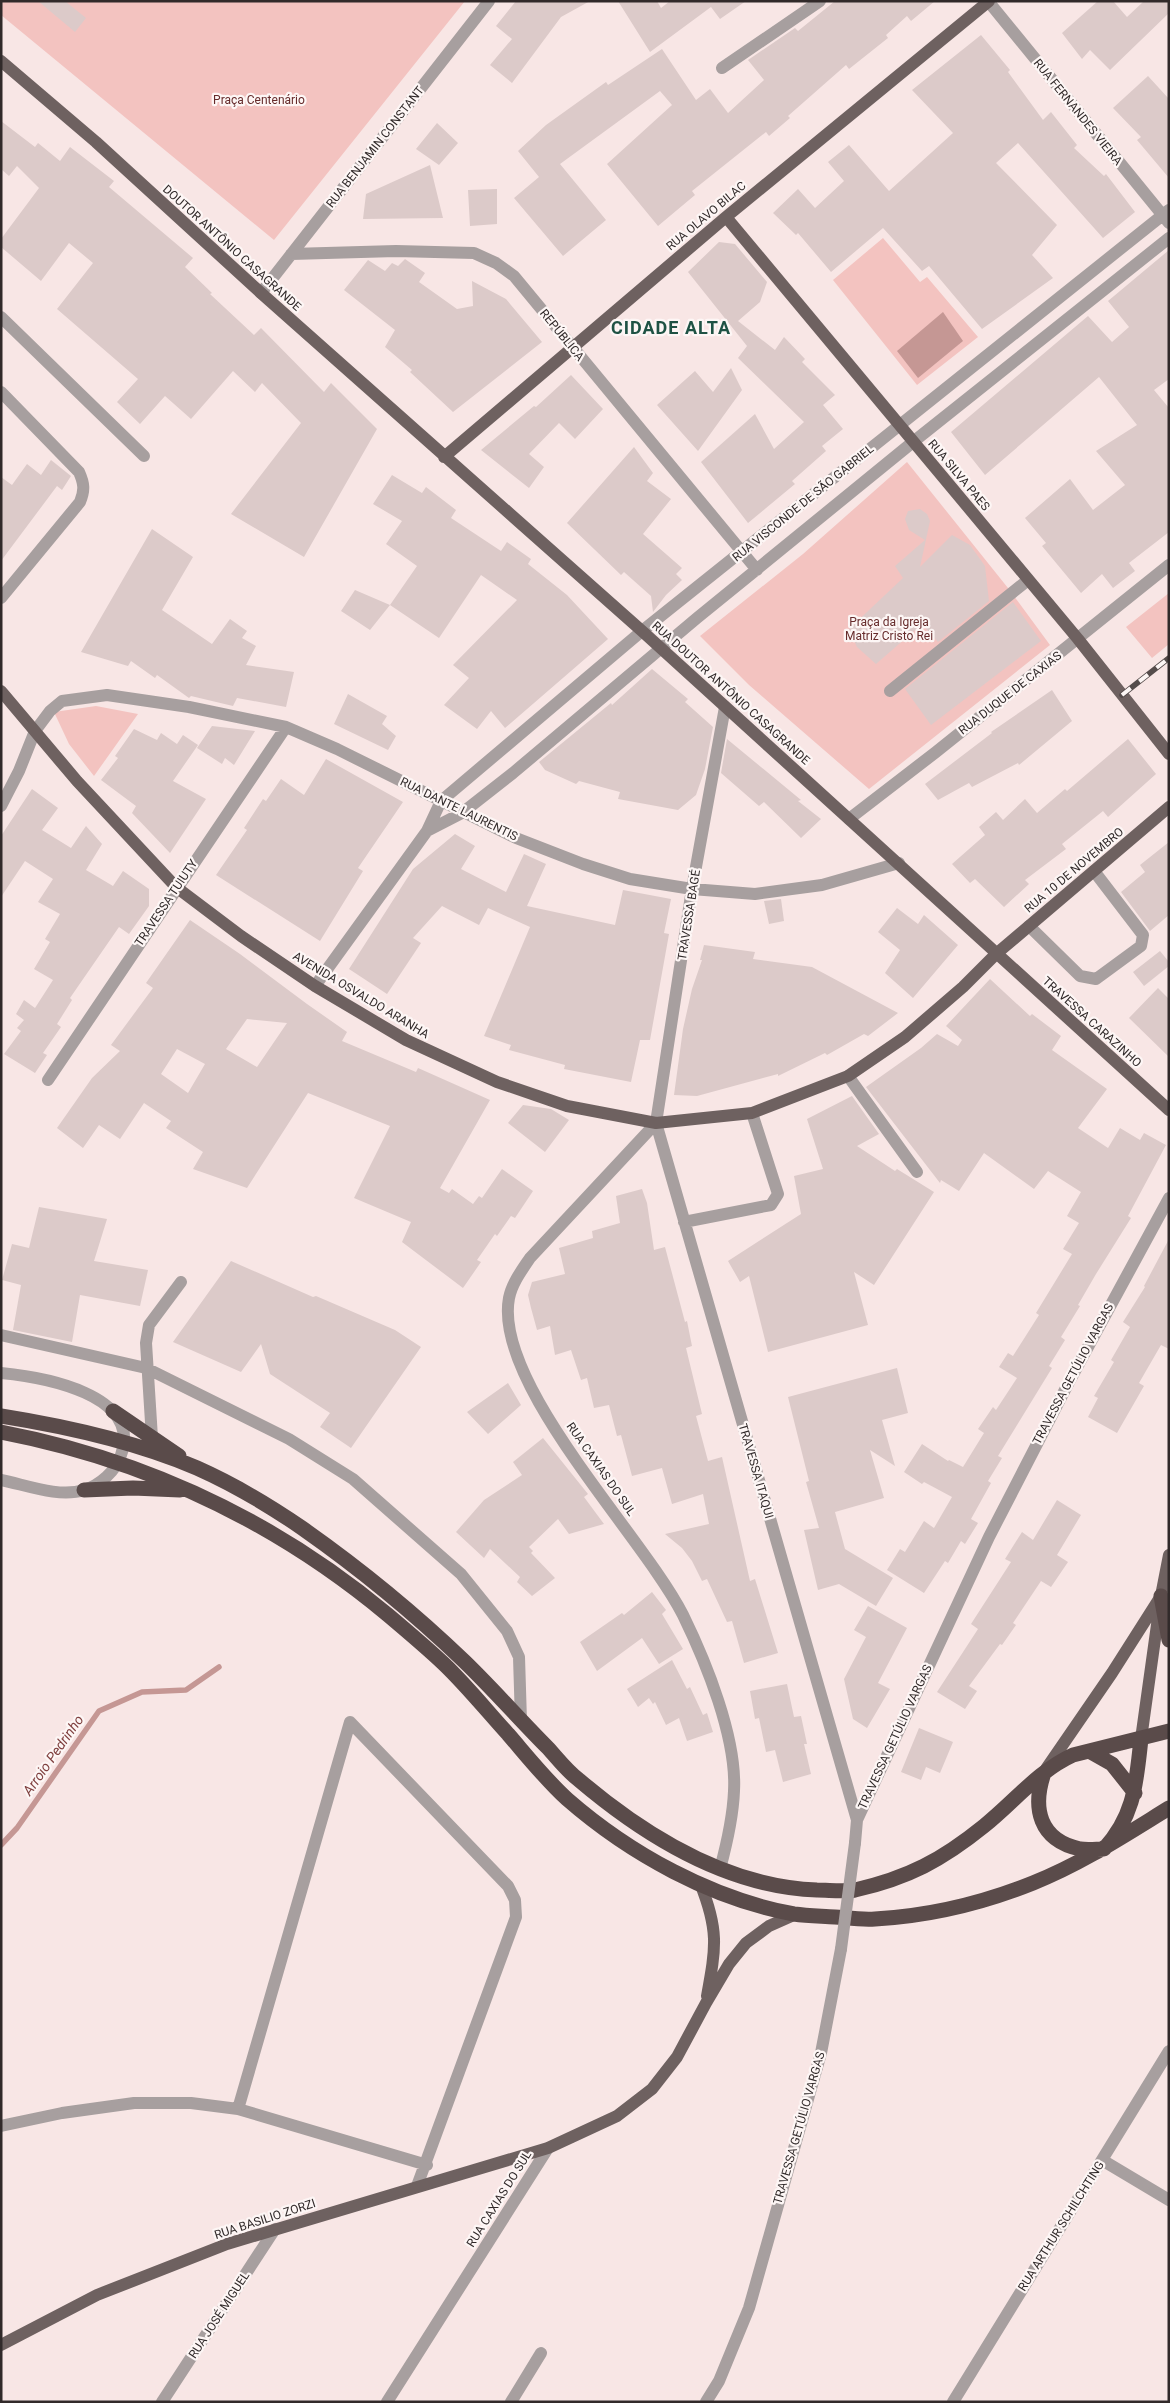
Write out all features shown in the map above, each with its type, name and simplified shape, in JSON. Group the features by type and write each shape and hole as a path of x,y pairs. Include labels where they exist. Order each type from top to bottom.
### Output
{"highway":[{"path":"113,1411 196,1468 261,1503 335,1553 453,1650 577,1779 631,1820 659,1838 720,1869 764,1883 805,1890 850,1891 897,1880 937,1860 954,1848 985,1825 1044,1772 1060,1761 1089,1751 1141,1740 1169,1731"},
{"path":"1,1416 34,1421 125,1444 196,1468"},
{"path":"1,1432 119,1461 192,1490 289,1543 386,1614 445,1665 565,1797 598,1824 638,1851 700,1883 758,1905 796,1914 872,1920 929,1913 983,1900 1019,1888 1104,1848 1169,1808"},
{"path":"84,1490 133,1488 192,1490"},
{"path":"1161,1596 1169,1640"},
{"path":"1044,1772 1038,1791 1037,1804 1043,1824 1061,1840 1080,1849 1104,1848 1116,1835 1126,1819 1135,1793 1141,1740"},
{"path":"1089,1751 1112,1764 1135,1793"}],"main road":[{"name":"RUA OLAVO BILAC","path":"444,457 726,218 989,1"},
{"name":"DOUTOR ANTÔNIO CASAGRANDE","path":"1,61 96,142 444,457"},
{"name":"RUA SILVA PAES","path":"726,218 1078,639 1169,754"},
{"name":"RUA DOUTOR ANTÔNIO CASAGRANDE","path":"444,457 642,631 900,863 996,954"},
{"name":"AVENIDA OSVALDO ARANHA","path":"1,691 77,781 176,887 241,936 315,986 406,1040 497,1082 567,1106 656,1124 752,1113 848,1076 905,1037 963,987 996,954"},
{"name":"RUA 10 DE NOVEMBRO","path":"996,954 1169,807"},
{"name":"TRAVESSA CARAZINHO","path":"996,954 1169,1110"},
{"path":"1141,1740 1161,1596 1169,1555"},
{"path":"1044,1772 1161,1596"},
{"name":"RUA CAXIAS DO SUL","path":"700,1883 712,1911 714,1928 715,1951 706,2003"},
{"name":"RUA CAXIAS DO SUL","path":"548,2148 617,2116 652,2089 677,2058 729,1964 746,1943 769,1926 796,1914"},
{"name":"RUA BASILIO ZORZI","path":"1,2345 97,2294 227,2244 548,2148"}],"street":[{"name":"RUA BENJAMIN CONSTANT","path":"261,293 489,1"},
{"path":"722,68 820,1"},
{"name":"RUA FERNANDES VIEIRA","path":"989,1 1167,216"},
{"name":"RUA VISCONDE DE SÃO GABRIEL","path":"441,801 642,631 743,553 898,425 1167,216"},
{"name":"RUA VISCONDE DE SÃO GABRIEL","path":"427,831 462,812 513,773 913,442 1169,238"},
{"name":"REPÚBLICA","path":"291,254 396,251 474,253 496,263 514,276 758,570"},
{"path":"1,317 144,456"},
{"path":"1,392 79,472 84,483 84,492 80,502 1,598"},
{"path":"816,494 828,512"},
{"name":"RUA DUQUE DE CAXIAS","path":"849,819 1169,565"},
{"path":"890,691 1028,580"},
{"name":"RUA DANTE LAURENTIS","path":"1,806 19,771 35,730 50,711 62,701 107,695 189,707 286,728 337,749 462,812 583,864 630,879 692,889 755,894 822,885 900,863"},
{"name":"TRAVESSA BAGÉ","path":"656,1124 692,889 725,707"},
{"name":"TRAVESSA TUIUTY","path":"48,1080 176,887 286,728"},
{"path":"315,986 427,831 441,801"},
{"path":"1029,926 1080,976 1096,979 1141,946 1143,935 1094,871"},
{"path":"848,1076 917,1172"},
{"path":"684,1222 772,1205 778,1194 752,1113"},
{"name":"TRAVESSA ITAQUI","path":"656,1124 857,1820"},
{"name":"RUA CAXIAS DO SUL","path":"656,1124 530,1258 518,1276 509,1298 509,1322 513,1346 522,1369 545,1413 643,1552 682,1613 695,1640 725,1726 734,1775 732,1814 720,1869"},
{"name":"TRAVESSA GETÚLIO VARGAS","path":"706,2402 719,2381 749,2308 821,2053 841,1949 857,1820 993,1529 1069,1382 1169,1198"},
{"path":"152,1438 146,1368 146,1343 149,1325 181,1282"},
{"path":"1,1335 146,1368 289,1439 353,1479 461,1574 507,1631 519,1657 521,1721"},
{"path":"1,1373 20,1375 70,1386 97,1399 113,1411 124,1428 125,1444 119,1461 110,1474 84,1490 63,1493 1,1480"},
{"path":"238,2109 350,1722 508,1886 515,1900 516,1917 418,2186"},
{"name":"RUA ARTHUR SCHILCHTING","path":"953,2402 1169,2051"},
{"path":"1,2126 62,2113 134,2103 191,2103 238,2109 427,2165"},
{"name":"RUA CAXIAS DO SUL","path":"387,2402 548,2148"},
{"path":"1102,2160 1169,2200"},
{"name":"RUA JOSÉ MIGUEL","path":"162,2402 275,2229"},
{"path":"511,2402 542,2353"}],"green space":[{"name":"Praça Centenário","path":"1,1 465,1 274,240 1,15"},
{"path":"883,238 920,282 927,277 978,337 917,385 833,280"},
{"name":"Praça da Igreja Matriz Cristo Rei","path":"907,462 1008,588 1050,645 869,789 749,685 700,636 803,554"},
{"path":"1169,593 1169,644 1152,658 1126,627"},
{"path":"96,706 138,714 94,776 69,744 54,712"}],"shaded area":[{"path":"943,312 963,341 918,378 897,351"}],"building":[{"path":"38,1 65,1 86,18 75,32"},
{"path":"516,1 590,1 561,17 512,83 490,65 512,39 496,26"},
{"path":"618,1 657,1 661,8 670,1 746,1 720,19 711,7 650,52"},
{"path":"835,1 935,1 911,21 907,16 886,35 888,38 849,69 846,65 788,116 790,118 769,136 766,132 692,191 695,195 658,226 607,164 672,105 660,91 560,164 606,220 563,256 514,198 539,177 518,151 546,125 606,82 608,85 662,49 696,100 710,89 728,113 764,80 748,60 795,28 798,31"},
{"path":"1098,1 1113,1 1127,17 1144,1 1169,1 1169,13 1110,70 1090,50 1082,59 1062,33"},
{"path":"981,35 1010,70 1008,72 1043,120 1051,112 1077,145 1074,148 1104,176 1106,174 1135,212 1103,238 1018,143 996,163 1057,225 1032,255 1053,278 982,329 929,266 922,271 883,228 831,272 798,233 796,235 773,213 798,189 815,208 844,181 828,162 849,145 889,191 953,133 912,90"},
{"path":"1148,76 1169,99 1169,178 1137,140 1141,137 1113,108"},
{"path":"1,121 35,147 38,143 60,161 70,147 114,181 109,187 193,258 185,267 212,293 210,294 254,335 261,328 324,392 331,383 377,429 304,557 231,514 301,423 262,383 255,392 233,371 191,419 165,396 140,424 117,402 138,379 57,309 93,263 69,243 41,281 1,247 1,239 39,188 17,166 9,176 1,169"},
{"path":"437,123 458,143 439,165 416,149"},
{"path":"430,165 443,218 363,219 366,194"},
{"path":"497,189 497,224 470,226 468,190"},
{"path":"719,242 735,244 767,282 760,302 738,321 775,350 784,337 805,359 802,362 835,395 823,405 843,429 822,446 826,451 792,481 795,484 748,523 701,462 755,414 774,449 804,422 738,358 747,346 688,272"},
{"path":"1169,250 1169,379 1154,390 1169,408 1169,532 1129,563 1135,571 1113,588 1102,574 1081,593 1042,546 1046,543 1025,518 1070,479 1093,510 1125,485 1096,451 1137,425 1099,377 985,475 951,432 1088,316 1112,342 1129,327 1108,301"},
{"path":"405,259 425,273 419,282 457,309 473,306 472,281 506,299 542,342 453,412 410,372 412,370 385,347 395,330 344,290 368,260 385,271 392,263 398,266"},
{"path":"731,368 742,390 698,451 657,405 695,371 713,392"},
{"path":"571,375 603,409 575,439 559,423 529,454 544,467 529,488 481,450 534,406 536,407"},
{"path":"634,447 653,473 647,481 671,499 643,534 682,568 676,574 682,580 666,595 653,612 651,596 624,572 621,575 567,523"},
{"path":"51,460 71,476 62,490 57,486 1,561 1,477 12,485 27,464 41,475"},
{"path":"392,475 422,493 426,487 456,510 451,518 501,551 507,542 531,559 528,564 567,595 608,639 505,728 491,711 477,729 444,705 469,678 453,665 517,600 481,575 439,638 390,605 417,566 386,544 402,521 373,504"},
{"path":"920,509 927,514 930,521 920,567 952,535 970,545 985,566 989,601 938,642 922,624 876,664 857,647 849,629 903,578 895,566 925,540 909,530 905,519 908,511"},
{"path":"152,529 193,557 162,610 212,644 230,619 247,631 242,638 256,646 246,665 294,672 286,707 237,698 233,706 191,696 189,698 157,675 155,678 131,661 128,666 81,652"},
{"path":"355,590 390,605 370,630 341,611"},
{"path":"1013,602 1041,641 931,725 905,689"},
{"path":"652,669 688,699 685,702 713,727 705,769 696,795 678,810 618,799 620,792 579,781 576,784 545,770 539,762 611,703 612,705"},
{"path":"1052,690 1072,721 1019,765 1018,763 972,787 969,783 938,800 925,784 991,732"},
{"path":"348,694 387,716 382,724 396,736 388,750 334,724"},
{"path":"212,726 255,731 234,765 225,758 222,764 197,748"},
{"path":"134,729 157,740 161,733 177,744 183,735 198,745 173,781 206,799 170,853 132,813 136,806 101,780 118,758 115,756"},
{"path":"727,739 801,800 798,801 821,819 801,838 764,802 759,806 721,773"},
{"path":"1128,739 1156,774 1108,817 1103,811 1062,844 1066,849 1025,880 1029,884 1004,907 975,879 970,883 952,864 985,835 979,827 996,812 1003,820 1025,799 1037,813 1065,789 1067,791"},
{"path":"326,759 403,802 358,868 363,871 320,941 216,875 247,830 244,828 263,799 266,801 281,779 304,795"},
{"path":"32,789 58,808 42,830 71,848 86,826 102,844 86,870 113,886 123,871 149,889 149,906 129,934 119,927 70,998 72,1000 57,1024 61,1027 43,1053 47,1055 35,1073 4,1054 21,1031 17,1028 24,1020 16,1014 24,1000 35,1008 53,980 34,969 50,942 45,939 60,914 38,902 53,879 25,861 1,897 1,836"},
{"path":"455,834 475,846 461,869 506,892 524,854 546,864 527,906 615,925 623,890 671,899 664,933 669,934 650,1040 640,1040 631,1082 564,1069 565,1065 509,1050 511,1045 484,1036 530,927 488,908 479,925 442,906 413,938 421,943 387,994 349,969 413,869"},
{"path":"1169,842 1169,915 1150,931 1121,892 1145,872 1140,865"},
{"path":"781,899 784,921 769,924 764,901"},
{"path":"897,908 918,924 924,915 958,945 913,998 885,973 900,950 878,932"},
{"path":"190,920 347,1032 342,1041 416,1072 418,1068 490,1100 440,1188 449,1193 452,1189 473,1204 479,1196 482,1198 502,1169 533,1191 515,1218 511,1216 497,1236 495,1234 477,1260 481,1262 463,1288 402,1242 411,1222 354,1198 390,1126 308,1093 247,1188 193,1169 203,1152 166,1128 171,1121 144,1103 120,1139 99,1125 83,1148 57,1128 92,1078 120,1051 111,1045 153,988 146,983","holes":["247,1019 287,1023 257,1067 226,1049","177,1049 205,1064 188,1093 161,1074"]},
{"path":"704,945 755,952 753,959 812,967 898,1013 868,1036 864,1034 827,1055 825,1053 778,1076 778,1074 697,1096 674,1095 683,1029 692,989 702,960 700,960"},
{"path":"1160,951 1169,962 1169,966 1144,986 1133,972"},
{"path":"990,979 1030,1016 1032,1014 1061,1036 1052,1050 1107,1089 1078,1128 1108,1148 1120,1128 1140,1140 1144,1133 1166,1145 1128,1216 1131,1218 1096,1274 1078,1305 1080,1306 1061,1337 1065,1340 1049,1366 1052,1368 998,1456 1002,1458 988,1481 991,1483 971,1519 978,1523 965,1544 961,1541 948,1563 945,1561 924,1593 887,1570 900,1549 905,1552 924,1521 934,1528 952,1497 924,1482 922,1484 904,1472 922,1444 948,1461 963,1467 984,1433 978,1429 993,1407 996,1410 1017,1378 999,1367 1008,1353 1013,1356 1039,1315 1036,1313 1072,1254 1063,1249 1079,1223 1067,1216 1081,1192 1048,1171 1034,1189 984,1153 959,1191 941,1180 940,1183 866,1087 921,1048 937,1034 958,1046 962,1040 946,1026"},
{"path":"1158,988 1169,999 1169,1057 1129,1018"},
{"path":"852,1096 879,1134 857,1146 895,1171 897,1169 934,1192 874,1285 854,1272 868,1325 768,1352 749,1276 740,1282 728,1261 801,1214 794,1176 823,1169 807,1119"},
{"path":"523,1105 551,1109 569,1120 545,1152 508,1123"},
{"path":"642,1189 647,1203 654,1250 665,1247 685,1322 687,1321 692,1346 686,1348 702,1414 696,1416 708,1461 722,1457 750,1581 755,1579 778,1653 744,1663 732,1621 727,1622 707,1579 702,1581 692,1561 682,1548 665,1534 709,1524 703,1494 672,1504 662,1468 632,1476 621,1435 617,1436 609,1405 594,1408 587,1378 581,1380 571,1350 555,1355 550,1326 537,1330 528,1295 532,1282 565,1274 559,1248 593,1238 592,1231 620,1223 616,1196"},
{"path":"39,1207 107,1219 94,1261 148,1270 140,1306 80,1295 72,1342 13,1330 21,1285 2,1280 12,1244 29,1248"},
{"path":"1169,1239 1169,1349 1161,1345 1139,1383 1144,1386 1117,1433 1088,1417 1098,1398 1094,1396 1114,1362 1111,1360 1130,1327 1123,1322 1145,1287"},
{"path":"231,1261 395,1330 421,1347 351,1448 320,1427 330,1413 270,1374 261,1344 241,1372 173,1342"},
{"path":"897,1368 908,1413 882,1420 895,1466 870,1450 884,1498 835,1512 845,1549 893,1578 876,1606 839,1584 818,1590 804,1530 819,1528 806,1482 809,1481 788,1397"},
{"path":"508,1383 521,1405 488,1434 467,1412"},
{"path":"543,1438 588,1494 584,1497 604,1524 569,1534 558,1519 529,1547 533,1551 531,1553 555,1578 532,1596 517,1582 520,1577 490,1549 484,1558 456,1532 484,1500 522,1475 513,1462"},
{"path":"1057,1500 1081,1515 1057,1555 1068,1562 1051,1587 1041,1581 1013,1623 1016,1625 969,1686 977,1691 965,1709 937,1692 978,1629 971,1624 1011,1562 1005,1559 1022,1532 1033,1540"},
{"path":"652,1592 666,1610 662,1614 683,1649 659,1664 642,1638 597,1671 580,1642 622,1613 624,1615"},
{"path":"868,1606 907,1628 878,1683 890,1689 867,1728 853,1719 844,1679 866,1637 854,1630"},
{"path":"672,1660 687,1689 690,1687 703,1715 707,1713 713,1732 687,1741 679,1718 666,1725 655,1702 653,1704 649,1698 638,1707 627,1689"},
{"path":"787,1684 794,1717 801,1716 807,1744 804,1744 811,1774 783,1782 775,1750 766,1752 759,1718 755,1719 750,1691"},
{"path":"919,1728 953,1742 940,1773 926,1767 921,1780 901,1772"}],"waterway":[{"name":"Arroio Pedrinho","path":"1,1845 17,1828 99,1711 142,1692 186,1690 219,1667"}],"railway":[{"path":"1122,695 1169,658"}],"district":[{"name":"CIDADE ALTA","path":"671,328"}]}
